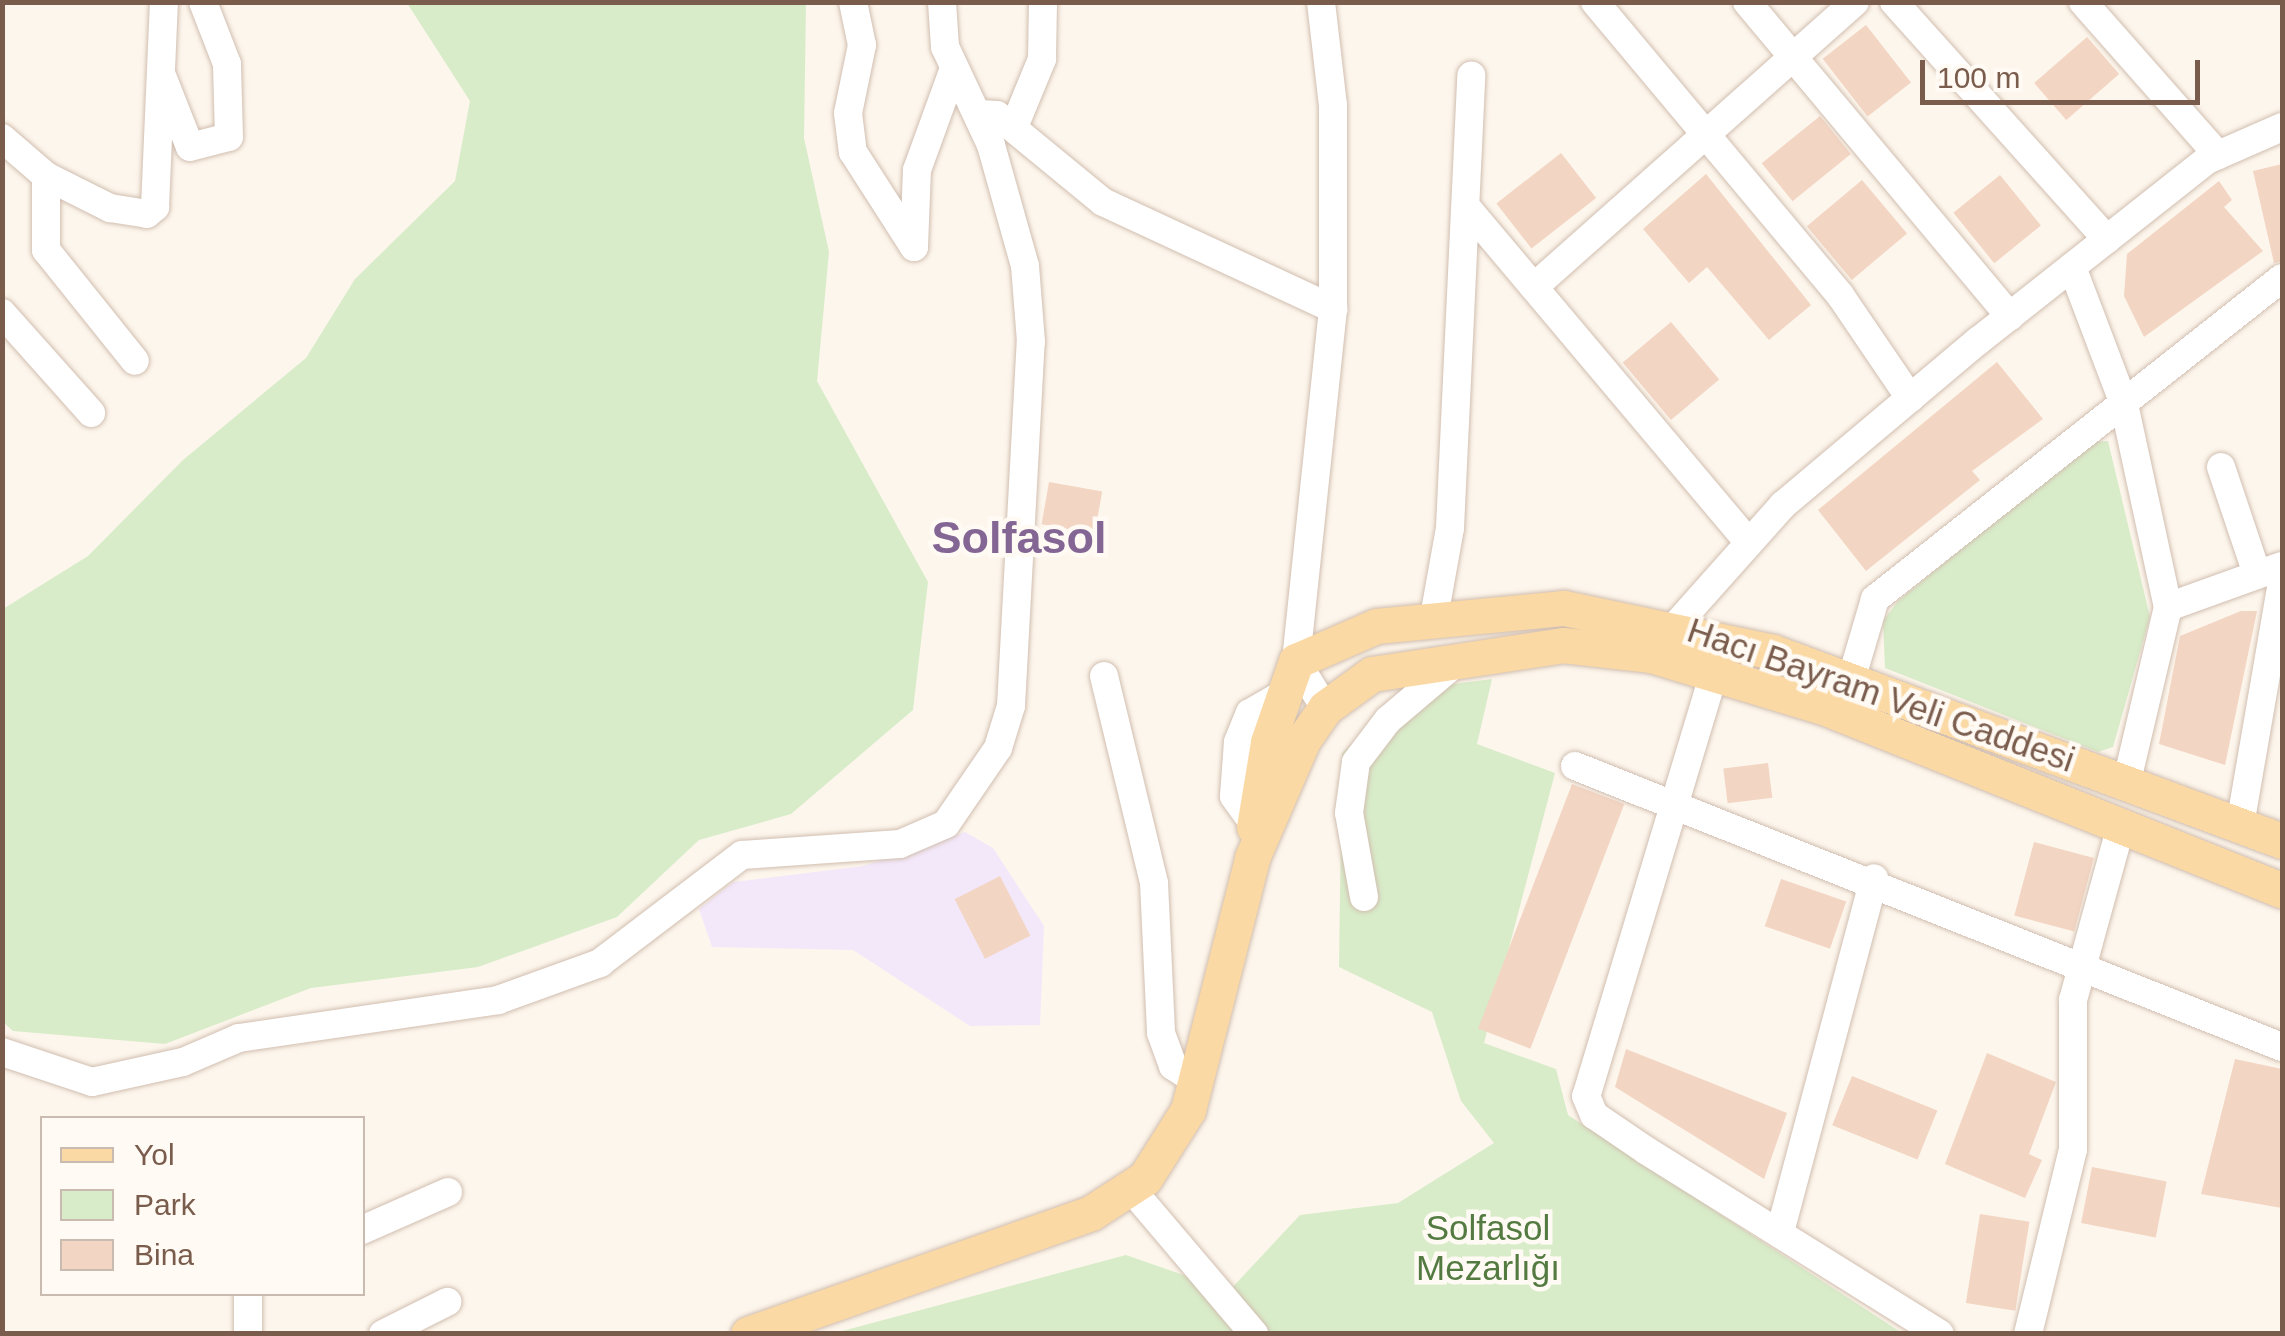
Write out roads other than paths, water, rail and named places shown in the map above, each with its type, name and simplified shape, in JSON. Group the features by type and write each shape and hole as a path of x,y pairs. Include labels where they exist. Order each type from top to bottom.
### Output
{"main road":[{"name":"Hacı Bayram Veli Caddesi","path":"1289,677 1348,632 1434,617 1564,608 1676,625 1852,680 2282,841"},
{"path":"1253,841 1325,708 1372,674 1468,652 1563,645 1714,673 2282,890"},
{"path":"748,1334 985,1254 1132,1190 1174,1139 1196,1081 1289,677"}],"street":[{"path":"2,138 46,176 110,208 154,207 156,61 164,2"},
{"path":"156,61 190,147 228,137 227,64 203,2"},
{"path":"854,2 862,44 848,112 853,152 914,247 917,170 953,71"},
{"path":"2,1052 92,1082 184,1062 239,1038 498,1000 600,963 742,856 900,844 946,824 998,748 1020,642 1030,304 980,114 953,71 942,2"},
{"path":"1014,128 1042,59 1043,2"},
{"path":"1321,2 1334,105 1333,310 1289,677 1325,708"},
{"path":"1595,2 1840,294 1910,398"},
{"path":"1748,2 2010,317"},
{"path":"1534,287 1706,130 1855,2"},
{"path":"1894,2 2107,239"},
{"path":"2083,2 2218,155"},
{"path":"1434,617 1450,528 1450,401 1468,209 1470,75"},
{"path":"980,114 1014,128 1103,202 1333,310"},
{"path":"1676,625 1748,541 1910,398 2218,155 2282,127"},
{"path":"46,176 46,250 135,361"},
{"path":"1468,209 1748,541"},
{"path":"2072,267 2124,404 2168,607 2127,780"},
{"path":"1852,680 1875,599 2282,278"},
{"path":"2,313 91,413"},
{"path":"2221,467 2274,575 2240,825"},
{"path":"2168,607 2274,575"},
{"path":"1364,896 1349,813 1356,762 1388,720 1468,652"},
{"path":"1714,673 1669,802 1586,1096 1594,1115 1940,1334"},
{"path":"1104,676 1154,883 1162,1034 1173,1066 1196,1081"},
{"path":"1575,766 2081,959 2282,1046"},
{"path":"2028,1334 2073,1149 2081,959 2121,826"},
{"path":"1780,1232 1874,878"},
{"path":"1132,1190 1254,1334"},
{"path":"365,1229 448,1192"},
{"path":"248,1296 248,1334"},
{"path":"383,1334 446,1302"}],"district":[{"name":"Solfasol","path":"1019,538"}],"park label":[{"name":"Solfasol Mezarlığı","path":"1488,1248"}]}
